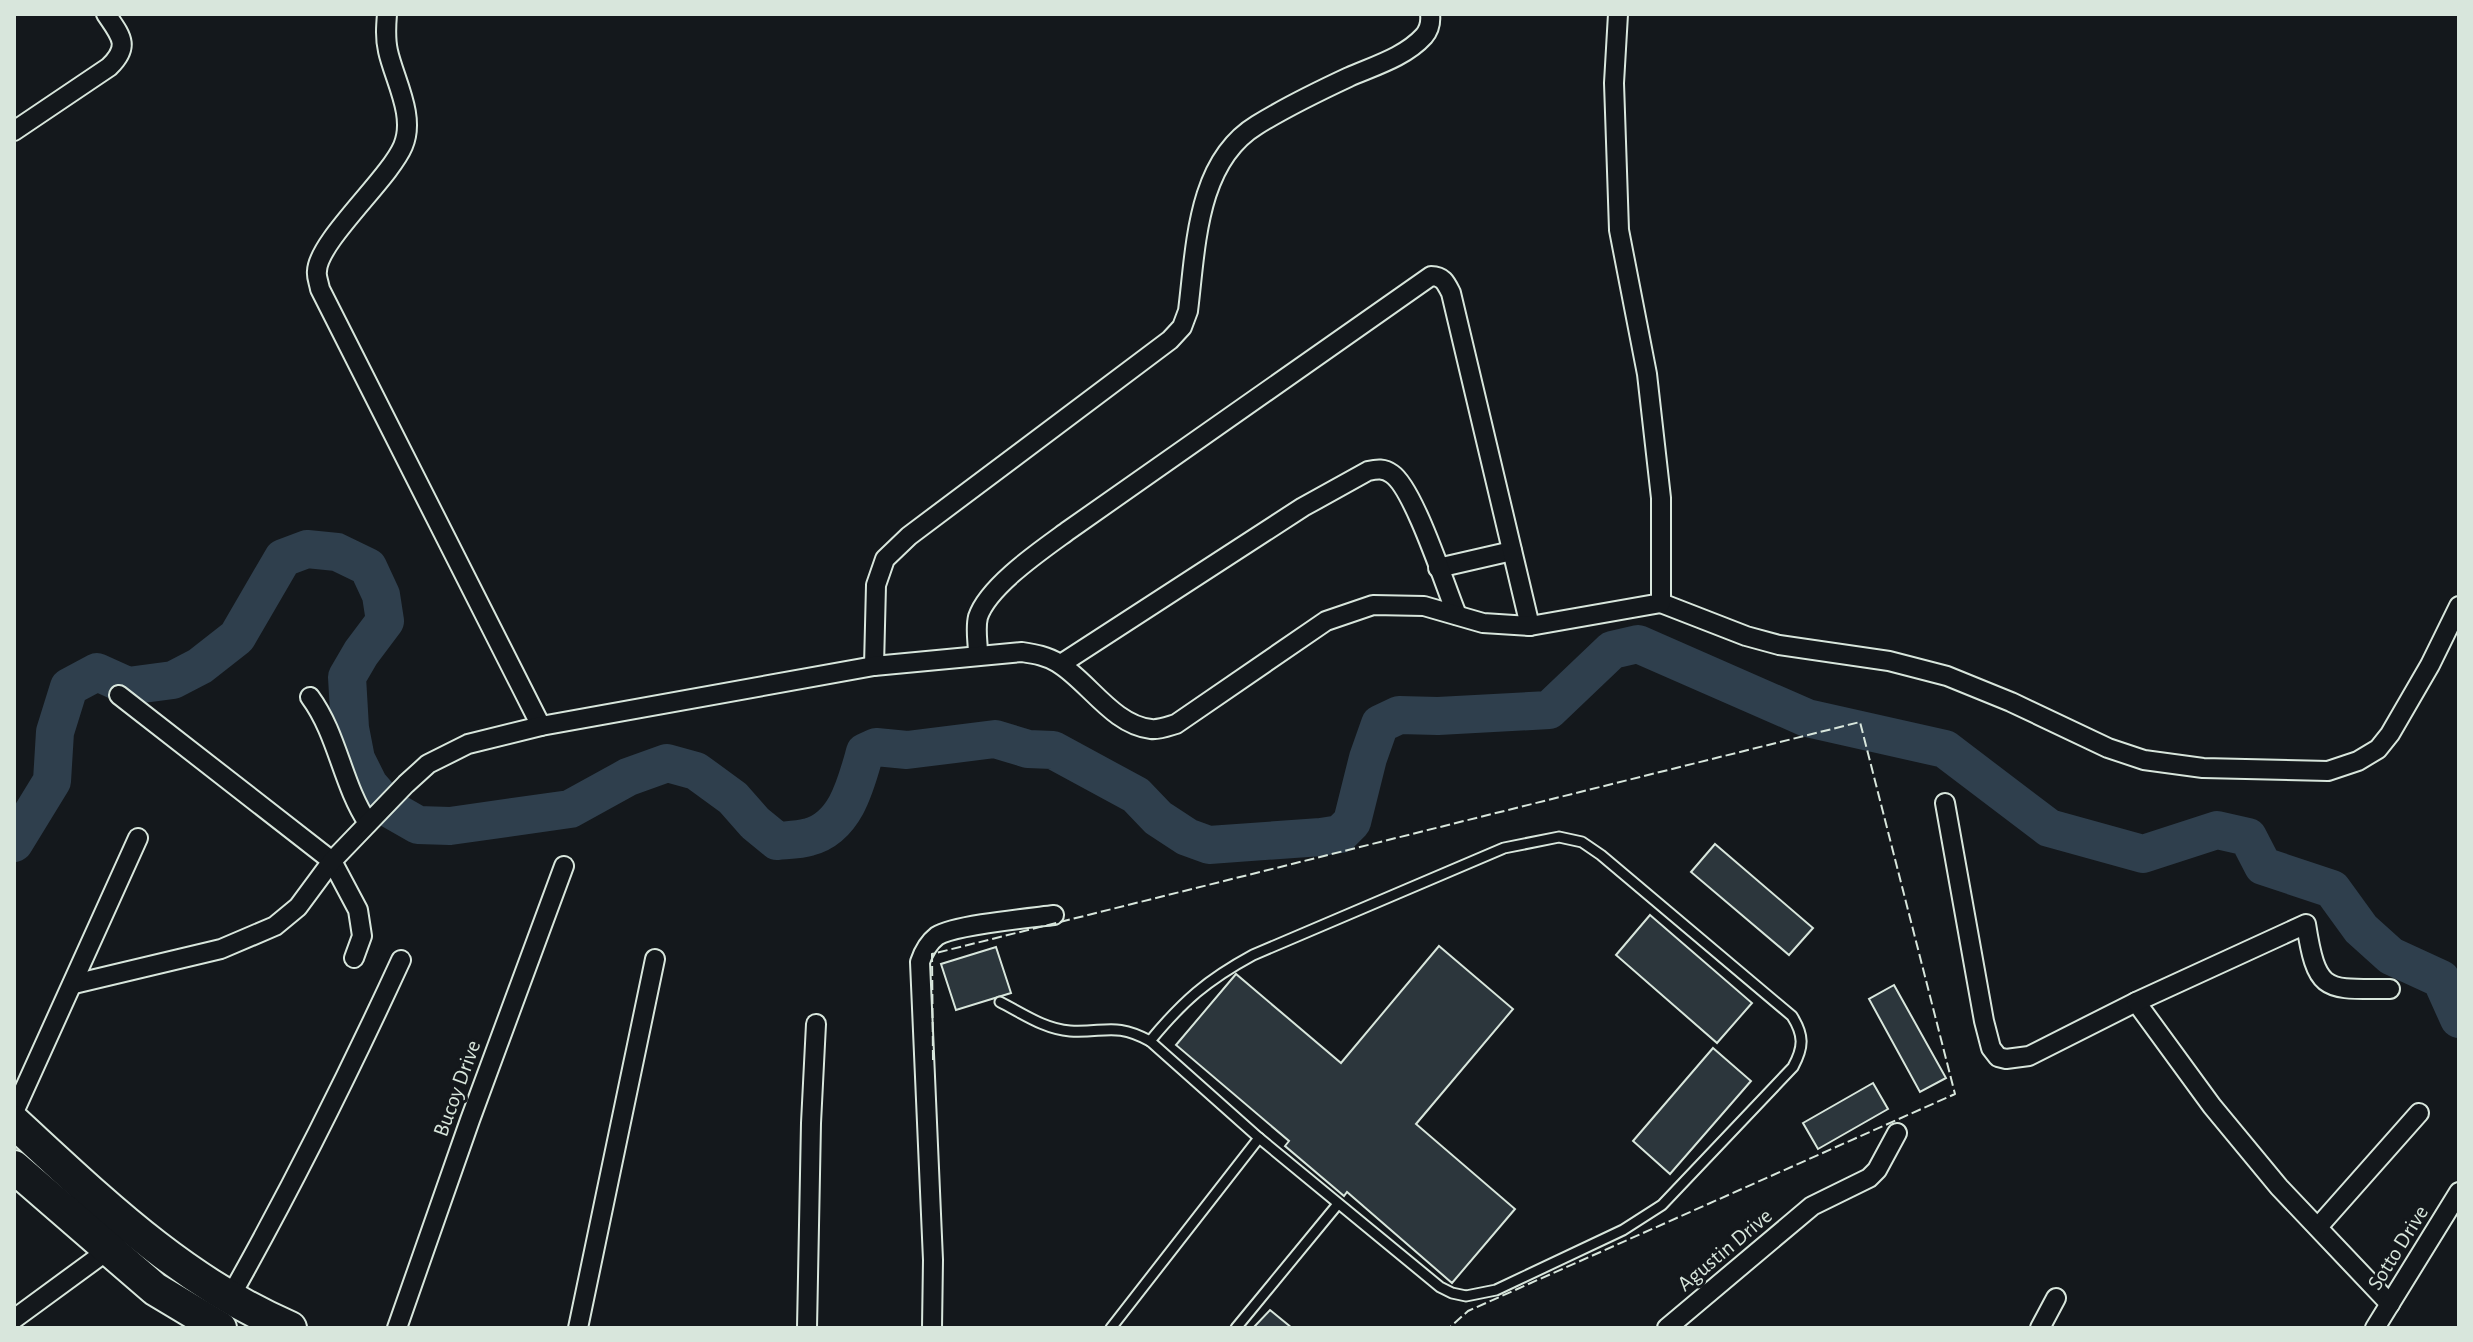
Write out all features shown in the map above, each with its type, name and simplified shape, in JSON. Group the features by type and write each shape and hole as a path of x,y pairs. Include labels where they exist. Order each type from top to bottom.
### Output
{"highway":[{"path":"14,1122 180,1267 224,1314"},
{"path":"14,1167 155,1289 224,1314 290,1328"}],"street":[{"path":"14,131 119,58 123,50 122,41 106,14"},
{"path":"387,14 387,50 405,111 405,143 327,246 316,269 320,289 541,726"},
{"path":"874,666 876,585 885,559 909,536 1170,340 1182,327 1188,311 1202,211 1213,176 1226,152 1255,126 1416,43 1426,34 1431,22 1430,14"},
{"path":"1618,14 1614,83 1619,230 1647,374 1661,498 1661,603"},
{"path":"978,654 976,630 979,614 990,596 1018,568 1431,276 1444,280 1451,293 1530,626"},
{"path":"1061,664 1303,507 1368,471 1380,469 1389,471 1399,480 1411,500 1457,615"},
{"path":"1438,568 1512,551"},
{"path":"74,984 221,949 275,926 298,907 332,861 406,784 428,764 468,744 541,726 874,666 978,654 1022,652 1044,656 1061,664 1108,707 1131,722 1152,729 1176,724 1326,621 1373,605 1424,606 1491,624 1530,626 1661,603 1768,642 1889,661 1947,676 2108,748 2144,760 2203,768 2328,771 2358,761 2378,749 2390,734 2430,665 2459,606"},
{"path":"119,695 332,861 358,910 362,936 354,958"},
{"path":"310,697 321,712 357,806 368,823"},
{"path":"1945,803 1984,1021 1991,1048 1998,1057 2029,1056 2136,1002 2306,924 2311,955 2326,983 2339,989 2390,989"},
{"path":"14,1112 138,838"},
{"name":"Bucoy Drive","path":"397,1328 564,866"},
{"path":"932,1328 933,1260 920,962 925,948 937,936 958,929 1054,915"},
{"path":"578,1328 655,959"},
{"path":"224,1314 343,1084 401,960"},
{"path":"2136,1002 2212,1106 2279,1187 2390,1304"},
{"path":"807,1328 816,1024"},
{"path":"2318,1227 2419,1113"},
{"name":"Agustin Drive","path":"1667,1328 1812,1206 1869,1178 1877,1170 1897,1133"},
{"name":"Sotto Drive","path":"2375,1328 2459,1192"},
{"path":"14,1319 135,1230"},
{"path":"2040,1328 2056,1298"}],"lane":[{"path":"1000,1002 1050,1027 1070,1031 1130,1030 1150,1041 1259,1138 1440,1287 1466,1296 1496,1290 1623,1230 1662,1205 1793,1067 1803,1042 1792,1016 1601,855 1582,842 1559,837 1504,848 1253,955 1197,990 1150,1041"},
{"path":"1111,1328 1259,1138"},
{"path":"1236,1328 1338,1204"}],"building":[{"path":"1715,844 1813,928 1789,955 1691,872"},
{"path":"1650,915 1752,1003 1717,1043 1616,955"},
{"path":"1439,946 1513,1009 1416,1124 1515,1209 1452,1283 1347,1192 1344,1196 1285,1146 1289,1141 1176,1045 1236,974 1341,1063"},
{"path":"996,947 1011,993 956,1010 941,964"},
{"path":"1894,985 1946,1078 1920,1092 1869,999"},
{"path":"1713,1048 1751,1081 1670,1174 1633,1141"},
{"path":"1873,1083 1888,1109 1818,1149 1803,1123"},
{"path":"1270,1310 1292,1328 1253,1328"}],"waterway":[{"path":"14,843 52,781 55,732 69,687 97,672 128,686 173,680 200,666 237,637 283,558 307,549 337,552 368,567 381,595 385,621 347,677 350,728 356,759 369,785 390,809 418,825 450,826 570,809 628,777 667,763 696,771 733,798 755,823 777,841 801,839 822,832 841,814 848,803 865,752 876,747 907,750 995,739 1028,749 1053,750 1136,795 1158,818 1187,837 1209,845 1321,837 1340,834 1352,822 1380,724 1399,715 1549,710 1612,650 1638,644 1807,718 1945,749 2049,828 2143,854 2217,830 2248,837 2263,866 2332,889 2361,929 2391,956 2441,979 2459,1019"}],"fence":[{"path":"933,1060 932,954 1860,722 1955,1094 1468,1311 1449,1328"}]}
